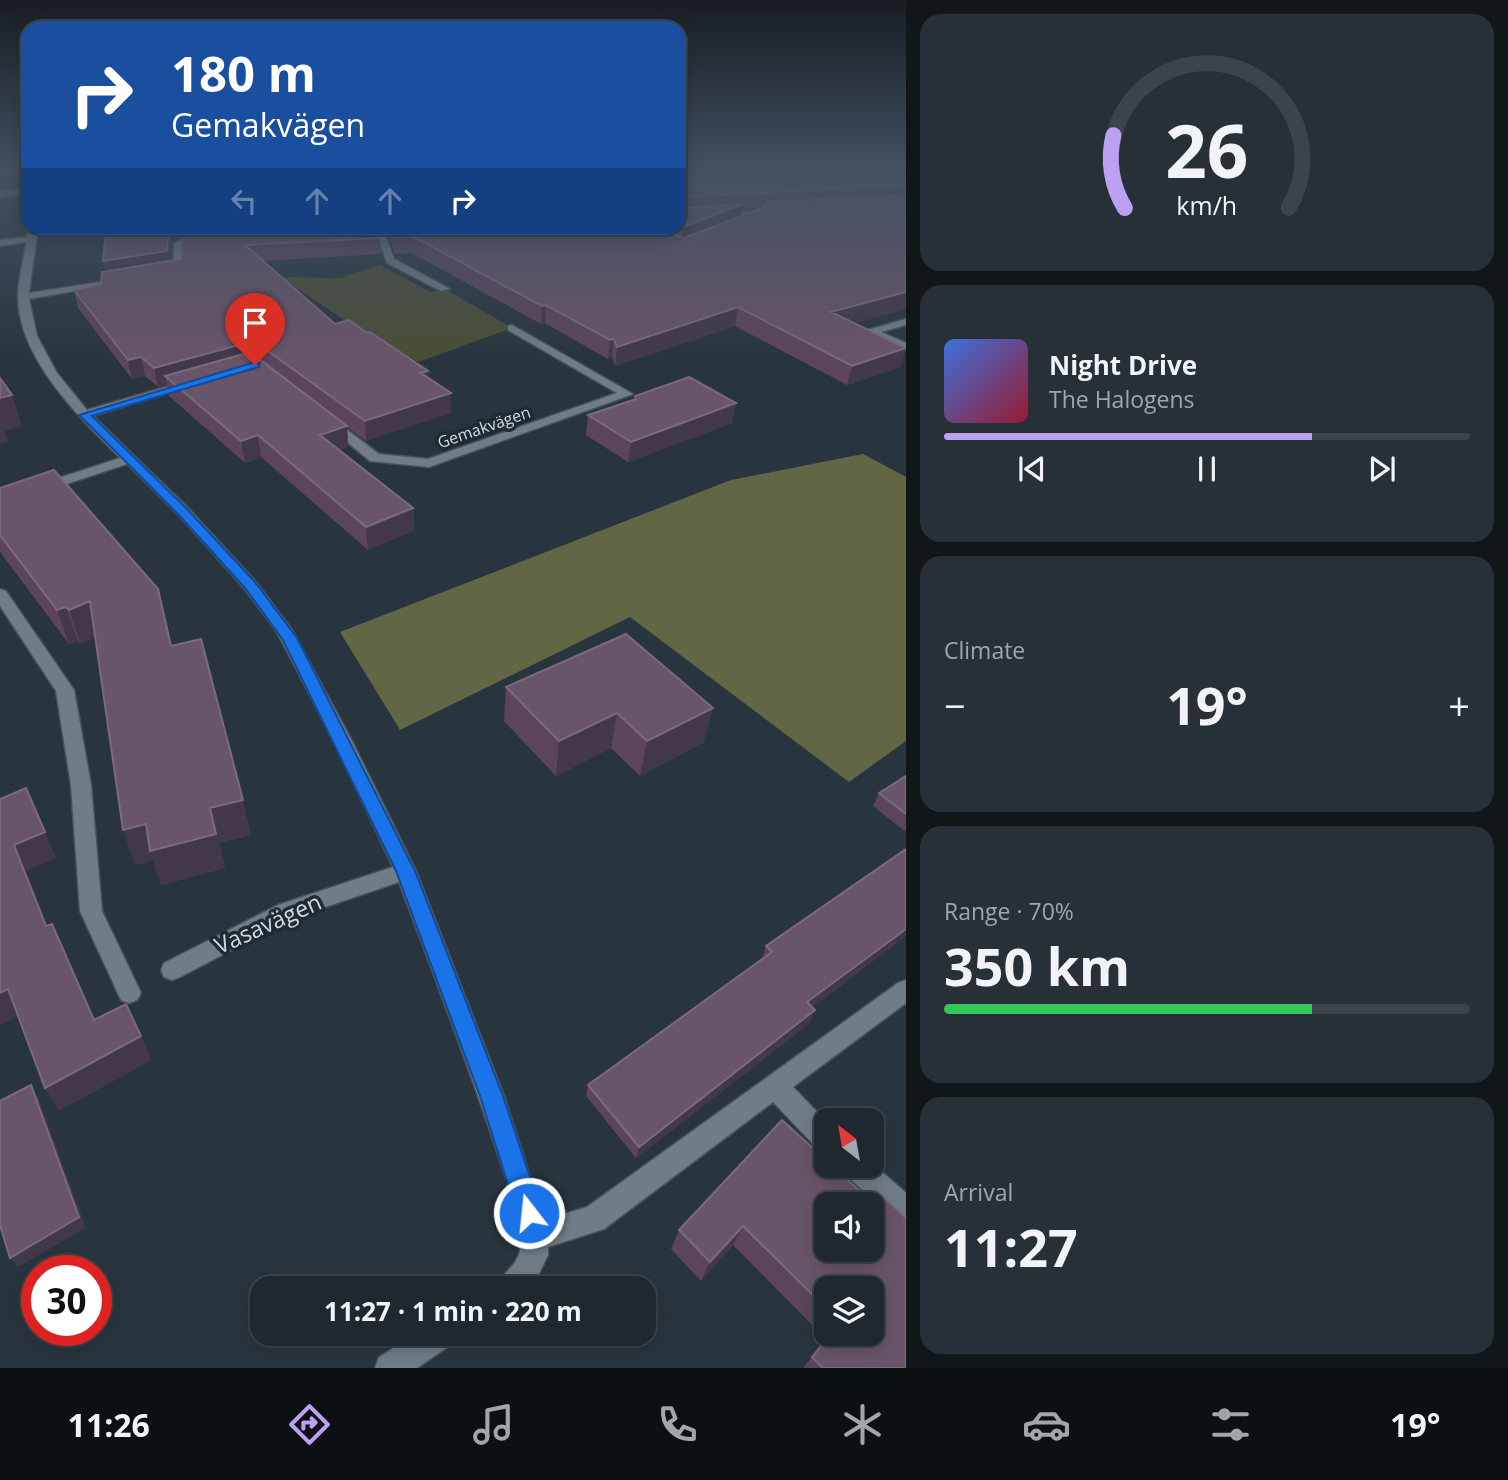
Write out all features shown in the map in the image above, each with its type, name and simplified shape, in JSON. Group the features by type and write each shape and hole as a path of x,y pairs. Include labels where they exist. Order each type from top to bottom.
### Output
{"street":[{"path":"0,243 26,235"},
{"path":"32,235 23,298 31,336 52,374 84,415 183,511 250,585 284,630 343,741 405,871 491,1096 523,1190 536,1237 534,1255 523,1276"},
{"path":"152,276 178,272 177,245 204,236 218,235"},
{"path":"381,235 390,261 445,289"},
{"path":"23,298 126,281"},
{"path":"906,322 870,331 906,347"},
{"name":"Gemakvägen","path":"320,416 374,458 429,463 627,394 512,328"},
{"path":"84,415 202,380"},
{"path":"0,502 129,459"},
{"path":"0,594 65,690 81,785 91,911 129,993"},
{"name":"Vasavägen","path":"172,970 286,911 405,871"},
{"path":"536,1237 594,1219 906,989"},
{"path":"776,1087 814,1127"},
{"path":"869,1178 906,1211"},
{"path":"390,1368 424,1346"}],"green space":[{"path":"380,265 430,292 445,289 512,328 418,362 361,331 280,277 340,278"},
{"path":"863,454 906,477 906,741 849,782 630,617 400,730 340,632 731,480"}],"building":[{"path":"700,232 906,232 906,292 831,312 906,348 852,366 738,307 617,347 614,339 610,340 546,305 542,306 412,236 393,235 676,235 684,238"},
{"path":"105,235 168,235 167,251 103,261"},
{"path":"182,235 379,235 380,238 245,245 335,324 349,320 367,333 370,332 428,371 421,373 451,393 365,421 254,341 154,368 141,357 128,360 74,290 101,284 102,272 181,259"},
{"path":"250,352 347,426 320,435 413,508 366,527 258,435 241,441 165,376"},
{"path":"689,377 736,403 631,442 588,415 636,399 635,396"},
{"path":"0,378 12,395 0,398"},
{"path":"54,470 158,589 171,646 201,639 243,800 210,808 216,834 150,851 146,824 123,830 90,601 69,610 66,607 57,610 0,535 0,488"},
{"path":"626,634 713,708 647,741 617,713 559,741 506,687"},
{"path":"906,776 906,814 879,793"},
{"path":"26,788 45,832 14,845 46,926 52,924 94,1020 126,1004 141,1036 45,1088 8,989 0,993 0,799"},
{"path":"906,849 906,929 807,1002 815,1010 639,1147 588,1085 772,952 766,946"},
{"path":"31,1085 79,1217 10,1258 0,1225 0,1101"},
{"path":"782,1120 814,1149 814,1178 845,1178 861,1192 814,1192 814,1262 884,1262 884,1197 906,1218 906,1368 823,1368 812,1357 821,1346 884,1346 884,1276 814,1276 814,1296 743,1226 710,1262 679,1230"}],"route":[{"path":"255,365 84,415 183,511 250,585 289,638 343,741 405,871 491,1096 529,1213"}]}
